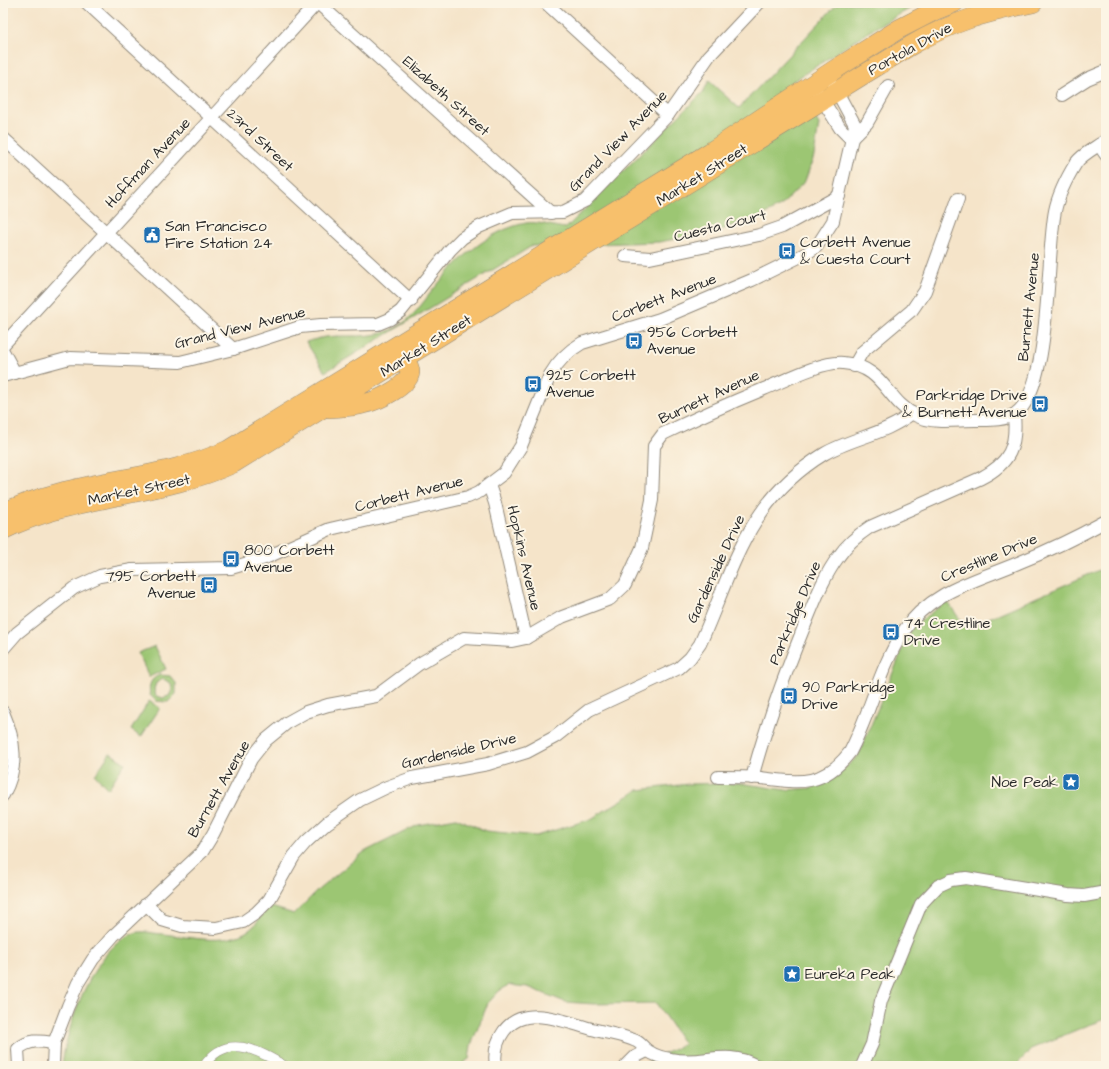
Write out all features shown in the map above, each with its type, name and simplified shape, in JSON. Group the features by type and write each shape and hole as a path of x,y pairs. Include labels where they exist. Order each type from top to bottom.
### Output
{"main road":[{"name":"Portola Drive","path":"818,92 910,23 954,3"},
{"name":"Portola Drive","path":"818,92 942,29 983,14 1033,3"},
{"name":"Market Street","path":"3,514 23,504 53,494 184,466 213,457 397,355 590,244 818,92"},
{"name":"Market Street","path":"397,355 556,248 710,152 818,92"},
{"name":"Market Street","path":"3,530 29,518 57,508 174,483 219,470 248,456 326,408 365,404 396,389 404,383 410,375 410,370 397,355"}],"street":[{"name":"23rd Street","path":"88,3 411,300"},
{"name":"Hoffman Avenue","path":"3,345 318,3"},
{"name":"Elizabeth Street","path":"318,3 552,213"},
{"path":"546,3 668,115"},
{"name":"Grand View Avenue","path":"3,376 70,358 180,362 233,349 300,328 321,325 378,324 401,311 450,250 462,238 479,227 512,213 563,212 585,201 668,115 709,56 759,3"},
{"path":"1062,95 1087,79 1106,71"},
{"name":"Portola Drive","path":"851,138 867,123 888,86"},
{"path":"818,92 840,128 851,138"},
{"path":"818,92 855,125 839,196"},
{"path":"3,138 233,349"},
{"path":"1102,143 1106,155"},
{"name":"Burnett Avenue","path":"53,1066 54,1043 78,983 93,959 113,936 202,852 213,834 251,759 266,740 288,722 319,708 376,696 419,664 464,638 512,641 526,638 562,617 610,599 625,585 642,548 652,500 654,446 663,434 797,375 832,364 842,363 864,368 879,378 899,401 912,413 923,418 939,421 1001,419 1014,415 1026,403 1041,363 1056,206 1076,164 1102,143"},
{"name":"Cuesta Court","path":"625,256 650,258 759,235 782,227 839,196"},
{"name":"Corbett Avenue","path":"3,649 17,633 74,588 100,576 132,570 231,568 265,558 330,529 468,497 489,485 504,473 521,446 550,375 556,365 572,348 582,343 660,319 752,280 807,253 817,246 828,230 833,221 839,196"},
{"path":"854,366 862,352 912,310 925,291 958,199"},
{"path":"3,351 15,373"},
{"name":"Gardenside Drive","path":"146,904 162,920 182,926 216,928 243,922 256,913 268,900 294,856 306,842 327,823 356,802 387,787 412,778 488,764 527,752 555,737 589,710 675,671 687,662 696,650 748,532 760,513 780,488 804,467 829,451 895,424 912,413"},
{"name":"Parkridge Drive","path":"752,778 771,716 792,656 822,586 839,556 855,538 878,523 981,478 993,471 1002,462 1014,444 1016,435 1014,415"},
{"name":"Hopkins Avenue","path":"489,485 495,503 526,638"},
{"name":"Crestline Drive","path":"718,777 801,782 818,778 833,769 850,752 895,646 909,624 921,610 936,598 954,588 1034,557 1106,521"},
{"path":"3,712 9,726 8,752 13,772 3,795"},
{"path":"862,1066 872,1044 881,1001 916,916 925,899 938,886 951,880 966,878 1068,895 1084,896 1106,892"},
{"path":"496,1066 496,1048 501,1035 511,1024 531,1017 554,1018 637,1042 647,1050 670,1063 697,1061 713,1057 732,1057 756,1066"},
{"path":"19,1066 18,1049 24,1044 32,1040 54,1043"},
{"path":"204,1066 218,1051 239,1046 256,1050 285,1066"},
{"path":"626,1066 635,1057 647,1050"}],"green space":[{"path":"838,3 920,3 873,29 792,82 819,124 814,156 805,181 782,205 760,217 714,232 659,242 532,246 325,372 306,342 326,337 361,336 386,332 406,321 462,258 485,240 512,227 526,223 541,223 566,228 703,92 709,81 739,108"},
{"path":"1106,567 1106,1019 1033,1048 1015,1066 640,1066 684,1044 656,1003 594,1004 565,1002 528,987 509,985 499,991 488,1003 471,1045 469,1059 463,1063 466,1066 62,1066 70,1030 86,988 96,968 109,951 123,939 139,932 198,939 222,939 245,933 254,926 268,906 294,914 318,890 364,852 418,825 456,818 486,831 536,836 591,819 638,790 688,784 739,783 786,790 812,788 838,774 858,756 912,627 947,601 966,628"},
{"path":"155,646 166,669 149,677 138,653"},
{"path":"160,675 170,676 176,683 176,694 168,702 156,701 150,695 149,688 152,680","holes":["163,679 171,683 172,690 169,696 163,698 156,696 154,689 156,683"]},
{"path":"149,701 160,708 141,737 131,730"},
{"path":"110,753 125,763 108,789 95,775"}],"place":[{"name":"San Francisco Fire Station 24","path":"152,235"},
{"name":"Corbett Avenue & Cuesta Court","path":"787,251"},
{"name":"956 Corbett Avenue","path":"634,341"},
{"name":"925 Corbett Avenue","path":"533,384"},
{"name":"Parkridge Drive & Burnett Avenue","path":"1040,404"},
{"name":"800 Corbett Avenue","path":"231,559"},
{"name":"795 Corbett Avenue","path":"209,585"},
{"name":"74 Crestline Drive","path":"891,632"},
{"name":"90 Parkridge Drive","path":"789,696"},
{"name":"Noe Peak","path":"1071,782"},
{"name":"Eureka Peak","path":"792,974"}]}
